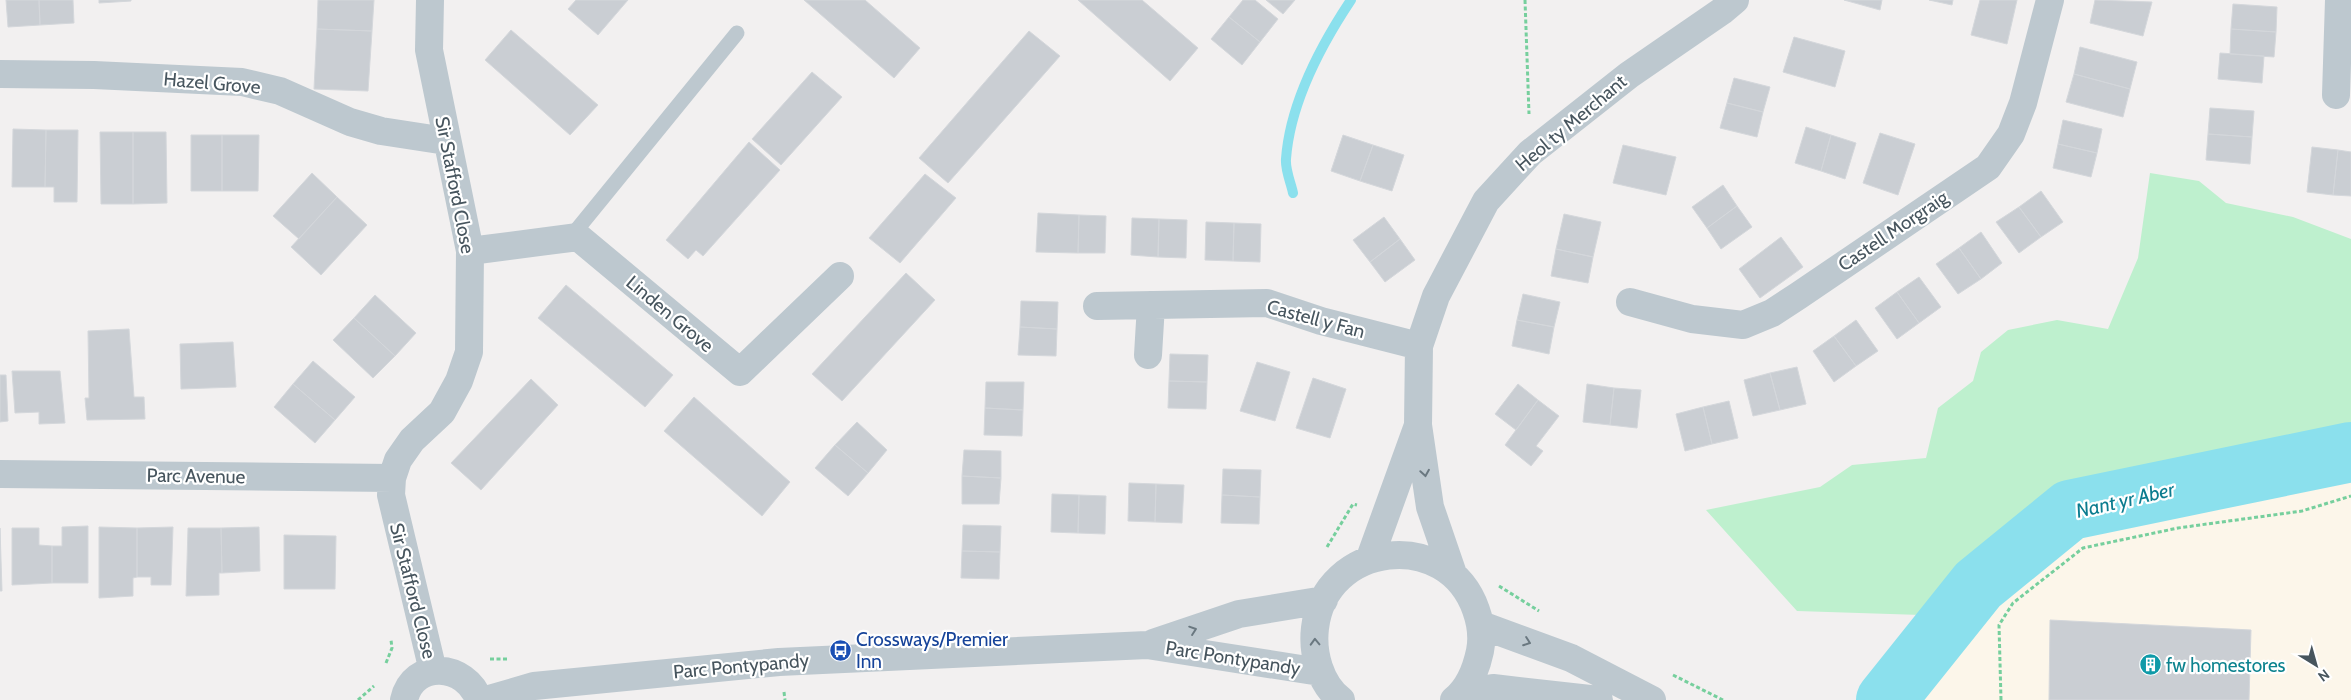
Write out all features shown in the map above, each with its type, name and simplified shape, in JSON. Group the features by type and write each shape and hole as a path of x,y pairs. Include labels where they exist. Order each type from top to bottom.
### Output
{"street":[{"name":"Sir Stafford Close","path":"430,0 429,50 470,252 469,352 459,381 442,412 412,440 398,460 392,478 394,511 433,671"},
{"name":"Heol ty Merchant","path":"1453,574 1430,507 1418,425 1419,346 1436,296 1486,201 1530,153 1629,75 1735,0"},
{"name":"Castell Morgraig","path":"1630,302 1692,319 1743,325 1772,313 1988,167 2011,134 2023,103 2050,0"},
{"path":"2336,95 2339,0"},
{"name":"Hazel Grove","path":"0,74 94,75 242,82 280,91 358,125 381,131 446,141"},
{"name":"Linden Grove","path":"570,238 578,237 740,372 840,276"},
{"path":"470,252 570,238"},
{"name":"Castell y Fan","path":"1097,306 1267,303 1320,321 1419,346"},
{"path":"1148,355 1151,305"},
{"name":"Heol ty Merchant","path":"1370,558 1418,425"},
{"name":"Parc Avenue","path":"0,474 392,478"},
{"path":"1341,700 1336,696 1320,672 1313,643 1317,614 1330,588 1345,573 1370,558 1399,554 1428,559 1453,574 1471,597 1481,625 1482,640 1476,669 1457,697"},
{"name":"Parc Pontypandy","path":"1147,646 1239,614 1324,600"},
{"path":"1481,625 1571,658 1652,700"},
{"name":"Parc Pontypandy","path":"486,700 534,686 779,662 1147,646 1320,672"},
{"path":"404,700 411,686 420,676 433,671 458,674 468,680 476,690 479,700"},
{"path":"1457,697 1493,688 1599,700"}],"lane":[{"path":"570,238 737,33"}],"path":[{"path":"1525,0 1530,153"},
{"path":"2001,700 1999,625 2013,603 2083,548 2178,528 2302,511 2351,496"},
{"path":"1498,586 1545,614"},
{"path":"1665,671 1723,700"}],"shaded area":[{"path":"2351,452 2351,700 1886,700 1978,585 2070,510"}],"green space":[{"path":"2150,173 2199,181 2226,203 2293,217 2351,239 2351,452 2070,510 1978,585 1952,616 1797,611 1706,510 1820,487 1852,465 1926,458 1938,408 1973,381 1981,352 2008,330 2057,320 2108,329 2138,258"}],"building":[{"path":"6,0 39,0 40,25 8,27"},
{"path":"39,0 73,0 74,23 40,25"},
{"path":"99,0 131,0 131,1 99,3"},
{"path":"318,0 374,0 372,31 317,29"},
{"path":"576,0 628,0 598,35 568,9"},
{"path":"804,0 865,0 920,48 894,78"},
{"path":"1078,0 1142,0 1198,48 1170,81"},
{"path":"1243,0 1255,0 1278,19 1260,42 1229,17"},
{"path":"1266,0 1295,0 1283,14"},
{"path":"1844,0 1882,0 1880,10"},
{"path":"1929,0 1953,0 1952,5"},
{"path":"1980,0 2017,0 2007,44 1971,35"},
{"path":"2095,0 2152,2 2143,36 2090,23"},
{"path":"2233,4 2277,7 2276,32 2231,29"},
{"path":"1229,17 1260,42 1242,65 1211,39"},
{"path":"317,29 372,31 368,91 314,89"},
{"path":"2231,29 2276,32 2274,57 2230,54"},
{"path":"511,30 598,105 570,135 485,60"},
{"path":"1029,31 1060,56 948,183 919,158"},
{"path":"1794,37 1845,51 1835,87 1783,72"},
{"path":"2080,47 2137,62 2130,89 2074,74"},
{"path":"2220,53 2264,56 2262,83 2218,79"},
{"path":"812,72 842,97 781,165 752,139"},
{"path":"2074,74 2130,89 2123,117 2066,102"},
{"path":"1734,78 1770,87 1763,112 1727,103"},
{"path":"1727,103 1763,112 1757,137 1720,128"},
{"path":"2210,108 2254,111 2252,137 2208,134"},
{"path":"2063,120 2102,129 2097,153 2058,144"},
{"path":"1806,127 1831,135 1821,171 1795,163"},
{"path":"13,129 46,130 45,187 12,187"},
{"path":"46,130 78,130 77,202 54,202 54,187 45,187"},
{"path":"100,132 133,132 133,204 101,204"},
{"path":"133,132 166,132 167,203 133,204"},
{"path":"1880,133 1915,144 1898,195 1863,183"},
{"path":"2208,134 2252,137 2250,164 2206,160"},
{"path":"191,135 222,135 222,191 191,191"},
{"path":"222,135 259,135 258,191 222,191"},
{"path":"1343,135 1373,145 1360,181 1331,171"},
{"path":"1831,135 1856,143 1845,179 1821,171"},
{"path":"749,142 780,170 703,256 696,250 688,259 666,240"},
{"path":"2058,144 2097,153 2091,177 2053,168"},
{"path":"1373,145 1404,155 1392,191 1360,181"},
{"path":"1623,145 1676,157 1666,195 1613,183"},
{"path":"2312,147 2338,150 2333,195 2307,192"},
{"path":"2338,150 2351,152 2351,196 2333,195"},
{"path":"312,173 337,197 299,239 273,216"},
{"path":"925,174 956,198 900,263 869,238"},
{"path":"1723,185 1737,206 1707,228 1692,207"},
{"path":"2041,191 2063,222 2041,237 2019,207"},
{"path":"337,197 367,225 321,275 291,247"},
{"path":"1737,206 1752,227 1721,249 1707,228"},
{"path":"2019,207 2041,237 2019,253 1996,222"},
{"path":"1038,213 1079,215 1078,253 1036,252"},
{"path":"1564,214 1601,222 1593,257 1556,249"},
{"path":"1079,215 1106,216 1105,253 1078,253"},
{"path":"1384,217 1400,239 1370,262 1353,240"},
{"path":"1132,218 1159,219 1158,257 1131,255"},
{"path":"1159,219 1187,220 1186,258 1158,257"},
{"path":"1206,222 1234,223 1233,261 1205,260"},
{"path":"1234,223 1261,224 1260,262 1233,261"},
{"path":"1981,232 2002,263 1981,279 1959,248"},
{"path":"1781,237 1803,267 1760,298 1739,269"},
{"path":"1400,239 1415,260 1385,282 1370,262"},
{"path":"1959,248 1981,279 1958,294 1936,264"},
{"path":"1556,249 1593,257 1588,283 1551,276"},
{"path":"906,273 935,300 842,401 812,374"},
{"path":"1919,277 1941,307 1919,323 1897,292"},
{"path":"566,285 673,375 645,407 538,318"},
{"path":"1897,292 1919,323 1897,339 1875,308"},
{"path":"1523,294 1560,302 1554,327 1517,320"},
{"path":"375,295 416,333 395,356 354,318"},
{"path":"1021,301 1058,302 1057,329 1020,327"},
{"path":"354,318 395,356 373,378 333,340"},
{"path":"1517,320 1554,327 1549,354 1512,346"},
{"path":"1856,320 1878,351 1856,366 1834,336"},
{"path":"1020,327 1057,329 1056,356 1018,355"},
{"path":"129,329 134,397 144,397 145,419 87,420 85,398 89,398 88,331"},
{"path":"1834,336 1856,366 1834,382 1813,351"},
{"path":"233,342 236,387 181,389 180,344"},
{"path":"1170,354 1208,355 1207,382 1169,381"},
{"path":"313,361 355,397 335,420 293,384"},
{"path":"1257,362 1290,372 1275,421 1240,411"},
{"path":"1797,367 1806,404 1780,410 1770,373"},
{"path":"12,371 60,371 65,423 39,424 39,412 15,413"},
{"path":"1770,373 1780,410 1753,416 1744,380"},
{"path":"0,375 6,375 8,421 0,422"},
{"path":"1313,378 1346,389 1330,438 1296,428"},
{"path":"531,379 558,405 481,490 451,463"},
{"path":"1169,381 1207,382 1206,409 1168,408"},
{"path":"986,382 1024,382 1023,410 985,408"},
{"path":"293,384 335,420 315,443 274,407"},
{"path":"1518,384 1538,400 1516,430 1495,414"},
{"path":"1587,384 1614,388 1610,425 1583,422"},
{"path":"1614,388 1641,390 1637,428 1610,425"},
{"path":"694,397 790,482 762,516 664,431"},
{"path":"1538,400 1559,416 1536,446 1543,451 1531,466 1505,445"},
{"path":"1729,401 1738,438 1712,444 1703,407"},
{"path":"1703,407 1712,444 1685,451 1676,414"},
{"path":"985,408 1023,410 1022,436 984,435"},
{"path":"857,422 887,450 868,473 835,445"},
{"path":"835,445 868,473 848,496 815,468"},
{"path":"964,450 1001,451 1001,478 962,476"},
{"path":"1223,469 1261,470 1260,497 1222,495"},
{"path":"962,476 1001,478 999,504 962,504"},
{"path":"1129,483 1156,484 1155,522 1128,521"},
{"path":"1156,484 1184,485 1182,523 1155,522"},
{"path":"1052,494 1079,495 1078,533 1051,532"},
{"path":"1079,495 1106,496 1105,534 1078,533"},
{"path":"1222,495 1260,497 1259,524 1221,523"},
{"path":"963,525 1001,526 1000,552 962,551"},
{"path":"88,526 88,583 52,583 52,546 62,546 62,527"},
{"path":"99,527 137,528 137,577 133,578 133,596 99,598"},
{"path":"173,527 171,585 151,585 151,577 137,577 137,528"},
{"path":"259,527 260,571 222,573 221,528"},
{"path":"0,528 2,591 0,591"},
{"path":"12,528 39,528 39,545 52,546 52,583 12,585"},
{"path":"188,528 221,528 222,573 219,573 219,595 186,596"},
{"path":"284,535 336,536 335,589 284,589"},
{"path":"962,551 1000,552 999,579 961,578"},
{"name":"fw homestores","path":"2050,620 2251,630 2249,700 2049,700"}],"waterway":[{"path":"1293,193 1287,172 1286,159 1289,138 1300,96 1318,56 1351,0"},
{"name":"Nant yr Aber","path":"1886,700 1978,585 2070,510 2351,452"}],"place":[{"name":"Crossways/Premier Inn","path":"840,650"},
{"name":"fw homestores","path":"2150,665"}]}
